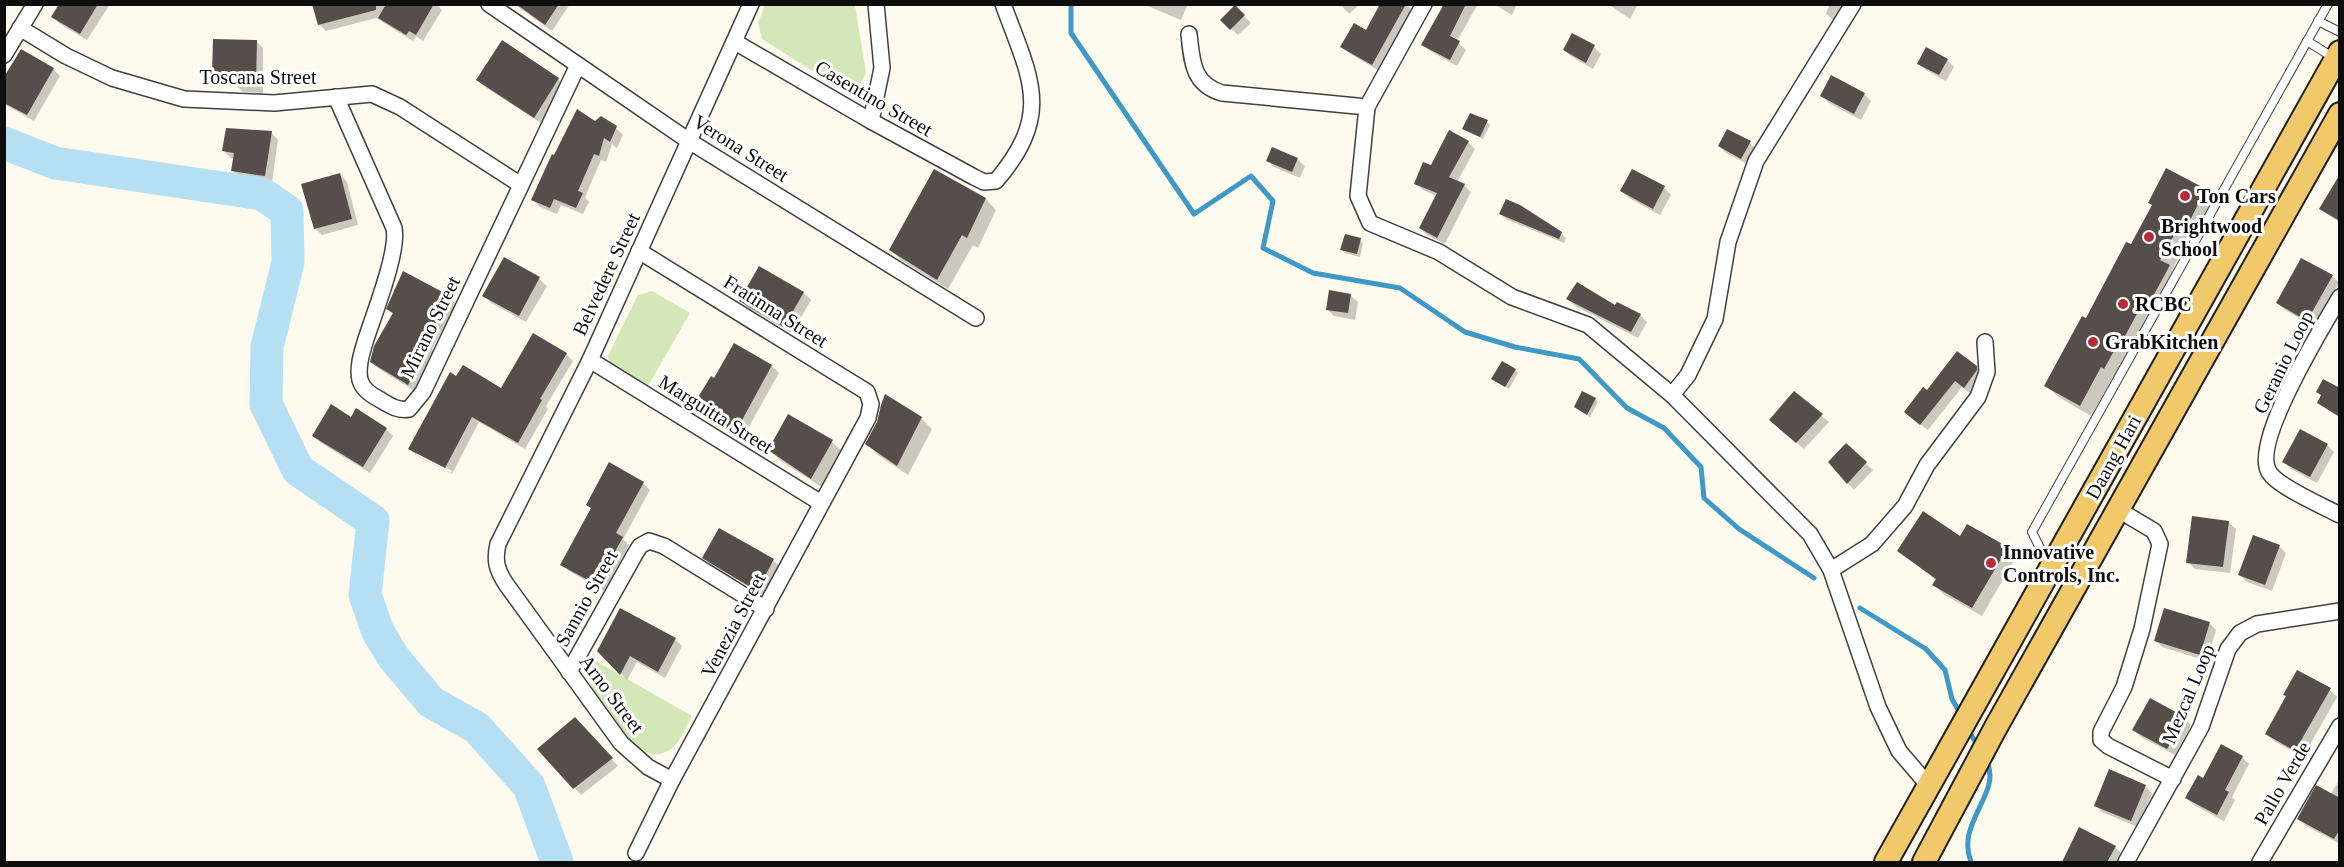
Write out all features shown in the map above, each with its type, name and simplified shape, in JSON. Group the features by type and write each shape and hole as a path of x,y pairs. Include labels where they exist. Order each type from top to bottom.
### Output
{"main road":[{"name":"Daang Hari","path":"1886,862 2338,57"},
{"name":"Daang Hari","path":"1924,862 1996,728 2340,114"}],"street":[{"path":"4,55 35,4"},
{"name":"Verona Street","path":"489,4 690,141 976,318"},
{"name":"Belvedere Street","path":"495,558 498,544 590,360 752,4"},
{"path":"871,121 882,68 876,4"},
{"name":"Casentino Street","path":"735,42 871,121 984,182 996,181 1006,169 1031,124 1033,101 1029,78 1003,4"},
{"path":"1424,4 1367,107 1358,196 1370,223 1439,252 1512,297 1588,325 1672,395 1810,534 1831,570 1878,706 1899,751 1928,785"},
{"path":"1672,395 1688,375 1715,319 1728,242 1756,161 1853,4"},
{"name":"Toscana Street","path":"20,28 66,56 112,78 184,99 274,102 364,93 382,97 520,185"},
{"path":"1189,34 1192,64 1200,80 1210,89 1222,93 1367,107"},
{"name":"Mirano Street","path":"336,97 396,236 359,369 360,380 364,388 391,406 400,410 409,409 423,392 578,65"},
{"name":"Fratinna Street","path":"639,251 867,392 871,404 868,418"},
{"name":"Geranio Loop","path":"2340,297 2290,385 2272,431 2266,454 2268,471 2277,481 2340,514"},
{"path":"1831,570 1872,544 1905,506 1927,465 1978,397 1986,372 1985,342"},
{"name":"Marguitta Street","path":"590,360 821,503"},
{"name":"Venezia Street","path":"636,853 672,780 868,418"},
{"path":"2118,509 2154,531 2160,544 2142,629 2124,687 2101,732 2102,740 2109,746 2173,779"},
{"name":"Sannio Street","path":"569,672 635,554 640,546 649,541 664,546 766,609"},
{"name":"Arno Street","path":"495,558 501,577 621,743 648,767 672,780"},
{"name":"Mezcal Loop","path":"2126,862 2200,728 2228,649 2240,633 2257,624 2340,611"},
{"name":"Pallo Verde","path":"2260,862 2340,726"}],"lane":[{"path":"2050,568 2032,532 2328,4"},
{"path":"2319,21 2340,32"},
{"path":"2307,41 2338,57"}],"green space":[{"path":"765,5 855,5 866,73 860,84 844,91 762,39 758,23"},
{"path":"652,291 690,313 645,391 610,365 608,356 638,295"},
{"path":"594,660 692,716 681,737 672,748 659,754 646,753 624,733 600,703 592,688 590,674"}],"building":[{"path":"59,4 98,4 80,34 51,17"},
{"path":"312,4 376,4 376,10 318,25"},
{"path":"386,4 434,4 416,35 409,31 406,35 378,18"},
{"path":"516,4 559,4 545,25"},
{"path":"1380,4 1406,4 1372,65 1340,47 1354,23 1366,30"},
{"path":"1444,4 1466,4 1450,36 1460,41 1450,60 1421,45"},
{"path":"1235,5 1245,15 1230,30 1220,20"},
{"path":"1572,33 1595,45 1586,63 1563,50"},
{"path":"213,39 257,40 256,86 235,86 235,73 212,72"},
{"path":"502,40 559,78 534,118 476,80"},
{"path":"1926,47 1948,59 1939,75 1917,64"},
{"path":"21,49 54,68 27,115 4,103 4,77"},
{"path":"1831,75 1865,93 1854,114 1820,96"},
{"path":"577,109 595,121 601,116 617,126 610,142 604,138 599,156 594,154 578,191 583,193 576,208 554,199 550,208 531,200 552,154 554,155"},
{"path":"1470,113 1488,120 1480,137 1462,129"},
{"path":"226,128 272,131 265,176 231,171 234,153 222,151"},
{"path":"1727,129 1751,141 1741,159 1718,146"},
{"path":"1449,130 1469,141 1449,177 1465,184 1437,238 1419,228 1437,193 1414,184 1423,162 1431,165"},
{"path":"1272,147 1298,158 1292,172 1266,161"},
{"path":"2166,168 2206,189 2188,224 2182,221 2160,260 2170,265 2150,302 2145,299 2104,369 2101,367 2080,406 2044,386 2082,316 2086,318 2126,242 2131,244 2152,205 2148,203"},
{"path":"934,169 986,198 967,238 962,235 937,280 889,250"},
{"path":"1632,169 1665,186 1653,209 1620,191"},
{"path":"340,173 352,219 314,229 301,184"},
{"path":"2340,174 2340,221 2319,209"},
{"path":"1506,199 1520,205 1562,232 1559,239 1499,214"},
{"path":"1345,234 1361,238 1357,254 1340,250"},
{"path":"504,257 540,277 519,316 482,296"},
{"path":"2301,258 2333,275 2307,321 2276,303"},
{"path":"759,266 804,292 784,327 739,301"},
{"path":"403,271 450,296 425,342 431,345 408,385 370,362 374,346 393,313 386,309"},
{"path":"1577,282 1615,305 1617,302 1641,314 1631,332 1566,299"},
{"path":"1329,290 1351,294 1348,313 1326,310"},
{"path":"533,333 567,353 518,443 472,417 445,468 408,449 450,372 456,376 463,365 501,388"},
{"path":"734,343 772,365 735,433 692,407 711,376 714,378"},
{"path":"1957,351 1977,366 1977,370 1964,388 1955,381 1920,425 1904,412 1923,387 1927,390"},
{"path":"1502,361 1516,369 1505,387 1491,379"},
{"path":"2323,379 2340,388 2340,417 2317,403 2321,395 2316,392"},
{"path":"1582,391 1596,398 1587,415 1574,407"},
{"path":"1794,391 1823,414 1796,443 1769,420"},
{"path":"885,394 922,417 897,466 865,444 877,422"},
{"path":"331,404 351,417 356,408 387,428 363,467 312,436"},
{"path":"788,414 833,440 811,479 768,450"},
{"path":"2300,429 2328,444 2310,477 2282,462"},
{"path":"1846,443 1867,462 1847,484 1828,462"},
{"path":"609,462 644,482 616,533 623,537 597,585 560,565 591,508 586,505"},
{"path":"1923,511 1960,536 1967,524 2008,547 1972,608 1932,585 1936,579 1897,551"},
{"path":"2192,516 2229,521 2223,567 2186,563"},
{"path":"719,528 774,559 757,591 702,558"},
{"path":"2253,535 2280,545 2265,585 2238,575"},
{"path":"620,608 676,638 658,672 630,656 620,675 597,651"},
{"path":"2164,608 2210,622 2200,655 2154,641"},
{"path":"2297,670 2331,688 2295,751 2265,734"},
{"path":"2150,698 2185,717 2167,749 2132,730"},
{"path":"575,717 613,758 573,789 537,749"},
{"path":"2221,744 2243,756 2225,790 2229,792 2217,815 2185,798 2198,775 2203,778"},
{"path":"2109,769 2146,785 2131,821 2094,806"},
{"path":"2316,785 2340,798 2340,829 2334,839 2297,819"},
{"path":"2079,827 2116,846 2107,862 2062,862"}],"waterway":[{"path":"1071,4 1071,33 1194,214 1251,176 1273,201 1263,248 1313,273 1400,288 1465,332 1515,347 1579,359 1627,408 1664,428 1701,467 1704,498 1739,529 1814,578"},
{"path":"4,143 55,163 262,194 287,211 288,262 267,347 266,404 298,470 373,521 365,595 378,632 394,658 431,702 477,728 529,786 557,862"},
{"path":"1860,608 1926,649 1945,670 1952,699 1961,715"},
{"path":"1968,729 1978,747"},
{"path":"1971,862 1968,847 1969,834 1989,784 1990,772 1986,760"}],"place":[{"name":"Ton Cars","path":"2185,196"},
{"name":"Brightwood School","path":"2149,237"},
{"name":"RCBC","path":"2123,304"},
{"name":"GrabKitchen","path":"2093,342"},
{"name":"Innovative Controls, Inc.","path":"1991,563"}]}
